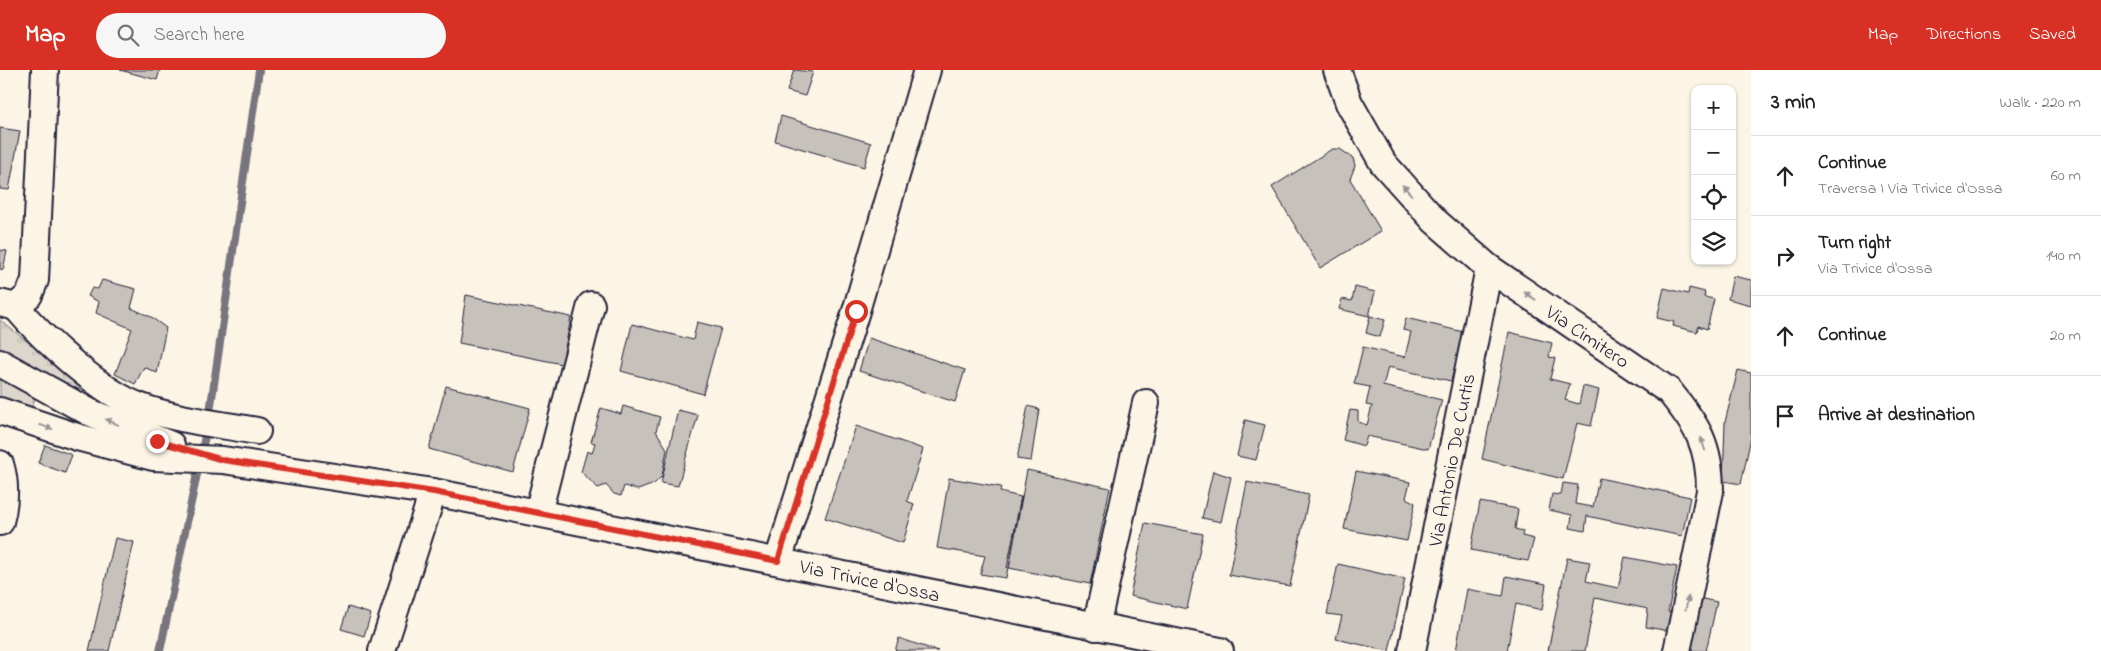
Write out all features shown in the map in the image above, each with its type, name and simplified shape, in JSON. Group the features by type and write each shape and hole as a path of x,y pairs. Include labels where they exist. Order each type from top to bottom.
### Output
{"street":[{"path":"45,70 35,280 29,295 8,305 39,334 112,392 140,407 257,431"},
{"path":"778,561 856,311 926,70"},
{"name":"Via Cimitero","path":"1337,70 1349,103 1383,163 1435,221 1489,268 1669,390 1688,414 1702,439 1710,466 1710,491 1676,651"},
{"name":"Via Antonio De Curtis","path":"1412,651 1489,268"},
{"path":"538,513 591,304"},
{"path":"0,363 155,449"},
{"path":"1096,627 1146,403"},
{"path":"0,411 77,438 155,449"},
{"name":"Via Trivice d'Ossa","path":"155,449 434,492 1220,651"},
{"path":"0,464 4,476 4,508 0,522"},
{"path":"382,651 434,492"}],"green space":[{"path":"0,320 105,404 55,377 52,381 0,350"},
{"path":"0,376 36,397 31,408 0,397"}],"building":[{"path":"120,70 160,70 157,80"},
{"path":"794,70 813,72 805,96 787,91"},
{"path":"781,116 871,143 864,167 775,141"},
{"path":"0,128 20,131 9,190 0,189"},
{"path":"1332,149 1340,149 1353,158 1355,166 1350,179 1381,231 1320,268 1272,187"},
{"path":"0,250 7,251 3,270 0,269"},
{"path":"1733,276 1751,280 1751,305 1728,299"},
{"path":"102,280 136,289 131,308 151,317 166,328 157,373 144,367 135,384 115,374 132,329 96,313 99,302 88,296 92,288 98,289"},
{"path":"1355,287 1375,292 1369,316 1339,309 1342,299 1352,301"},
{"path":"1664,288 1688,294 1689,288 1705,292 1704,297 1714,299 1707,329 1698,326 1697,332 1673,326 1674,322 1657,318"},
{"path":"466,295 571,317 562,364 459,343"},
{"path":"1370,316 1385,320 1380,337 1366,333"},
{"path":"1406,318 1463,332 1451,381 1388,367 1383,386 1442,400 1428,449 1367,436 1364,446 1343,440 1350,410 1358,411 1358,422 1367,425 1372,406 1366,405 1370,387 1354,384 1363,347 1405,357 1411,332 1403,330"},
{"path":"697,322 721,328 703,394 621,371 632,324 693,340"},
{"path":"1509,332 1552,343 1549,357 1555,358 1550,379 1570,384 1565,400 1579,404 1583,386 1599,390 1591,426 1577,423 1563,479 1482,459"},
{"path":"869,338 965,370 955,402 859,371"},
{"path":"1738,370 1751,373 1751,437 1741,484 1723,481 1725,422"},
{"path":"446,386 530,408 513,472 429,449"},
{"path":"623,406 660,417 656,431 667,449 662,476 654,484 638,490 624,486 621,496 614,494 606,485 598,488 581,472 587,451 592,453 595,443 591,442 601,408 621,414"},
{"path":"1028,406 1039,409 1031,461 1017,459"},
{"path":"678,410 698,415 678,486 661,483"},
{"path":"1245,420 1265,425 1256,460 1237,456"},
{"path":"856,426 923,449 907,501 914,504 903,543 825,518"},
{"path":"45,445 72,455 65,473 38,463"},
{"path":"1027,470 1110,488 1090,584 1009,568"},
{"path":"1213,471 1231,477 1221,522 1202,518"},
{"path":"1356,471 1410,482 1406,498 1415,503 1407,541 1344,529"},
{"path":"949,478 1001,487 1000,492 1021,497 1006,578 980,574 985,556 937,548"},
{"path":"1599,478 1690,497 1682,536 1587,516 1585,531 1570,528 1572,515 1549,510 1552,494 1561,495 1563,483 1578,485 1575,504 1593,507"},
{"path":"1247,482 1309,495 1290,586 1229,575"},
{"path":"1021,497 1009,568 1007,568"},
{"path":"1480,502 1518,509 1515,529 1523,531 1522,536 1534,539 1528,561 1471,550"},
{"path":"1145,523 1203,534 1187,609 1130,596"},
{"path":"115,538 134,542 109,651 89,651"},
{"path":"1625,557 1677,567 1668,612 1672,613 1670,631 1646,627 1648,609 1595,598 1585,651 1548,651 1567,558 1590,562 1586,581 1618,588"},
{"path":"1338,564 1405,579 1389,651 1336,639 1342,616 1327,614"},
{"path":"1506,576 1546,584 1542,610 1516,604 1507,651 1456,651 1467,589 1503,596"},
{"path":"1699,598 1717,602 1706,651 1687,651"},
{"path":"348,607 371,614 364,636 341,629"},
{"path":"899,638 919,645 938,651 895,651"}],"waterway":[{"path":"160,651 210,412 259,70"}],"route":[{"path":"157,441 223,460 434,492 778,561 856,311"}]}
